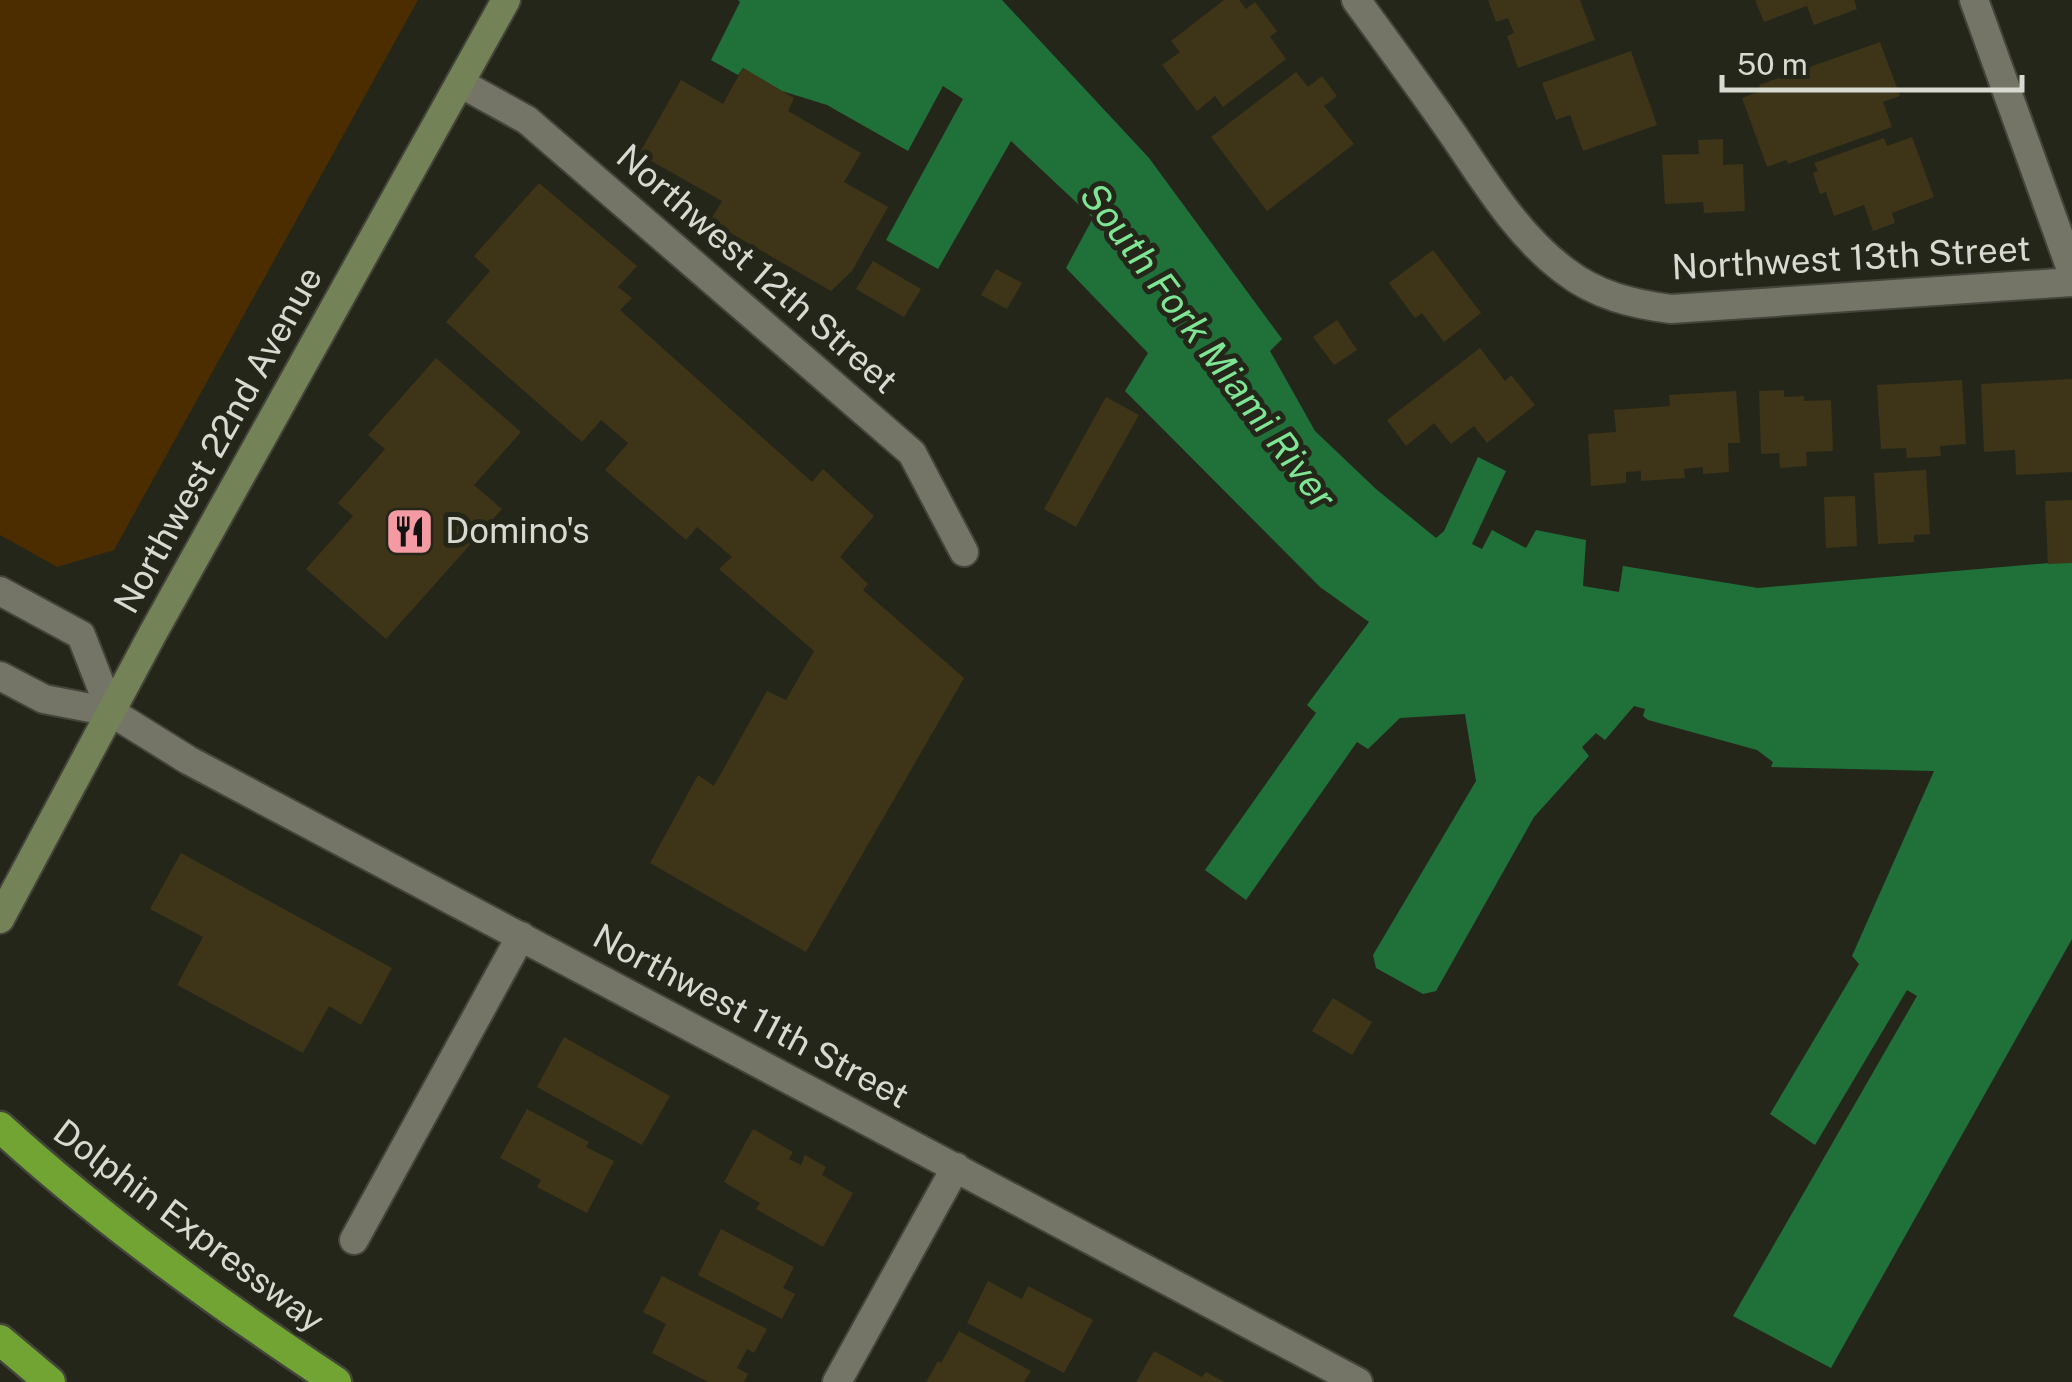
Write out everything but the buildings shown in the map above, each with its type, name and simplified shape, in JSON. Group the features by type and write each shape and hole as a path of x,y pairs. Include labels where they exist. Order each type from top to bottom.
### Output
{"highway":[{"name":"Dolphin Expressway","path":"10,1136 189,1280 336,1382"},
{"path":"0,1340 50,1382"},
{"path":"0,1358 22,1382"}],"main road":[{"name":"Northwest 22nd Avenue","path":"0,918 110,712 506,0"}],"street":[{"name":"Northwest 13th Street","path":"1356,0 1507,212 1538,247 1564,271 1623,301 1671,309 2072,282"},
{"path":"1974,0 2072,272"},
{"name":"Northwest 12th Street","path":"460,83 527,120 912,453 964,552"},
{"path":"0,591 81,635 110,712"},
{"name":"Northwest 11th Street","path":"0,676 44,699 110,712 188,760 1357,1382"},
{"path":"354,1240 521,936"},
{"path":"837,1382 956,1167"}],"shaded area":[{"path":"0,0 418,0 114,550 57,567 0,535"}],"water":[{"name":"South Fork Miami River","path":"738,0 1002,0 1149,158 1282,339 1270,351 1315,431 1376,489 1436,538 1444,531 1478,457 1506,471 1472,544 1482,549 1492,530 1526,548 1536,530 1586,540 1583,586 1619,592 1623,566 1758,588 2072,561 2072,939 1831,1368 1733,1316 1917,996 1907,990 1815,1145 1770,1114 1859,964 1852,956 1934,771 1771,767 1773,762 1757,750 1648,720 1643,716 1645,709 1634,706 1605,740 1596,733 1582,747 1589,756 1534,817 1436,991 1423,994 1376,968 1373,955 1476,781 1465,714 1400,718 1368,749 1357,742 1246,900 1205,870 1316,713 1307,705 1369,622 1320,587 1125,391 1148,353 1066,268 1093,218 1011,141 938,269 886,240 963,99 943,86 908,151 827,105 782,91 743,68 738,75 711,60"}],"place":[{"name":"Domino's","path":"410,531"}]}
